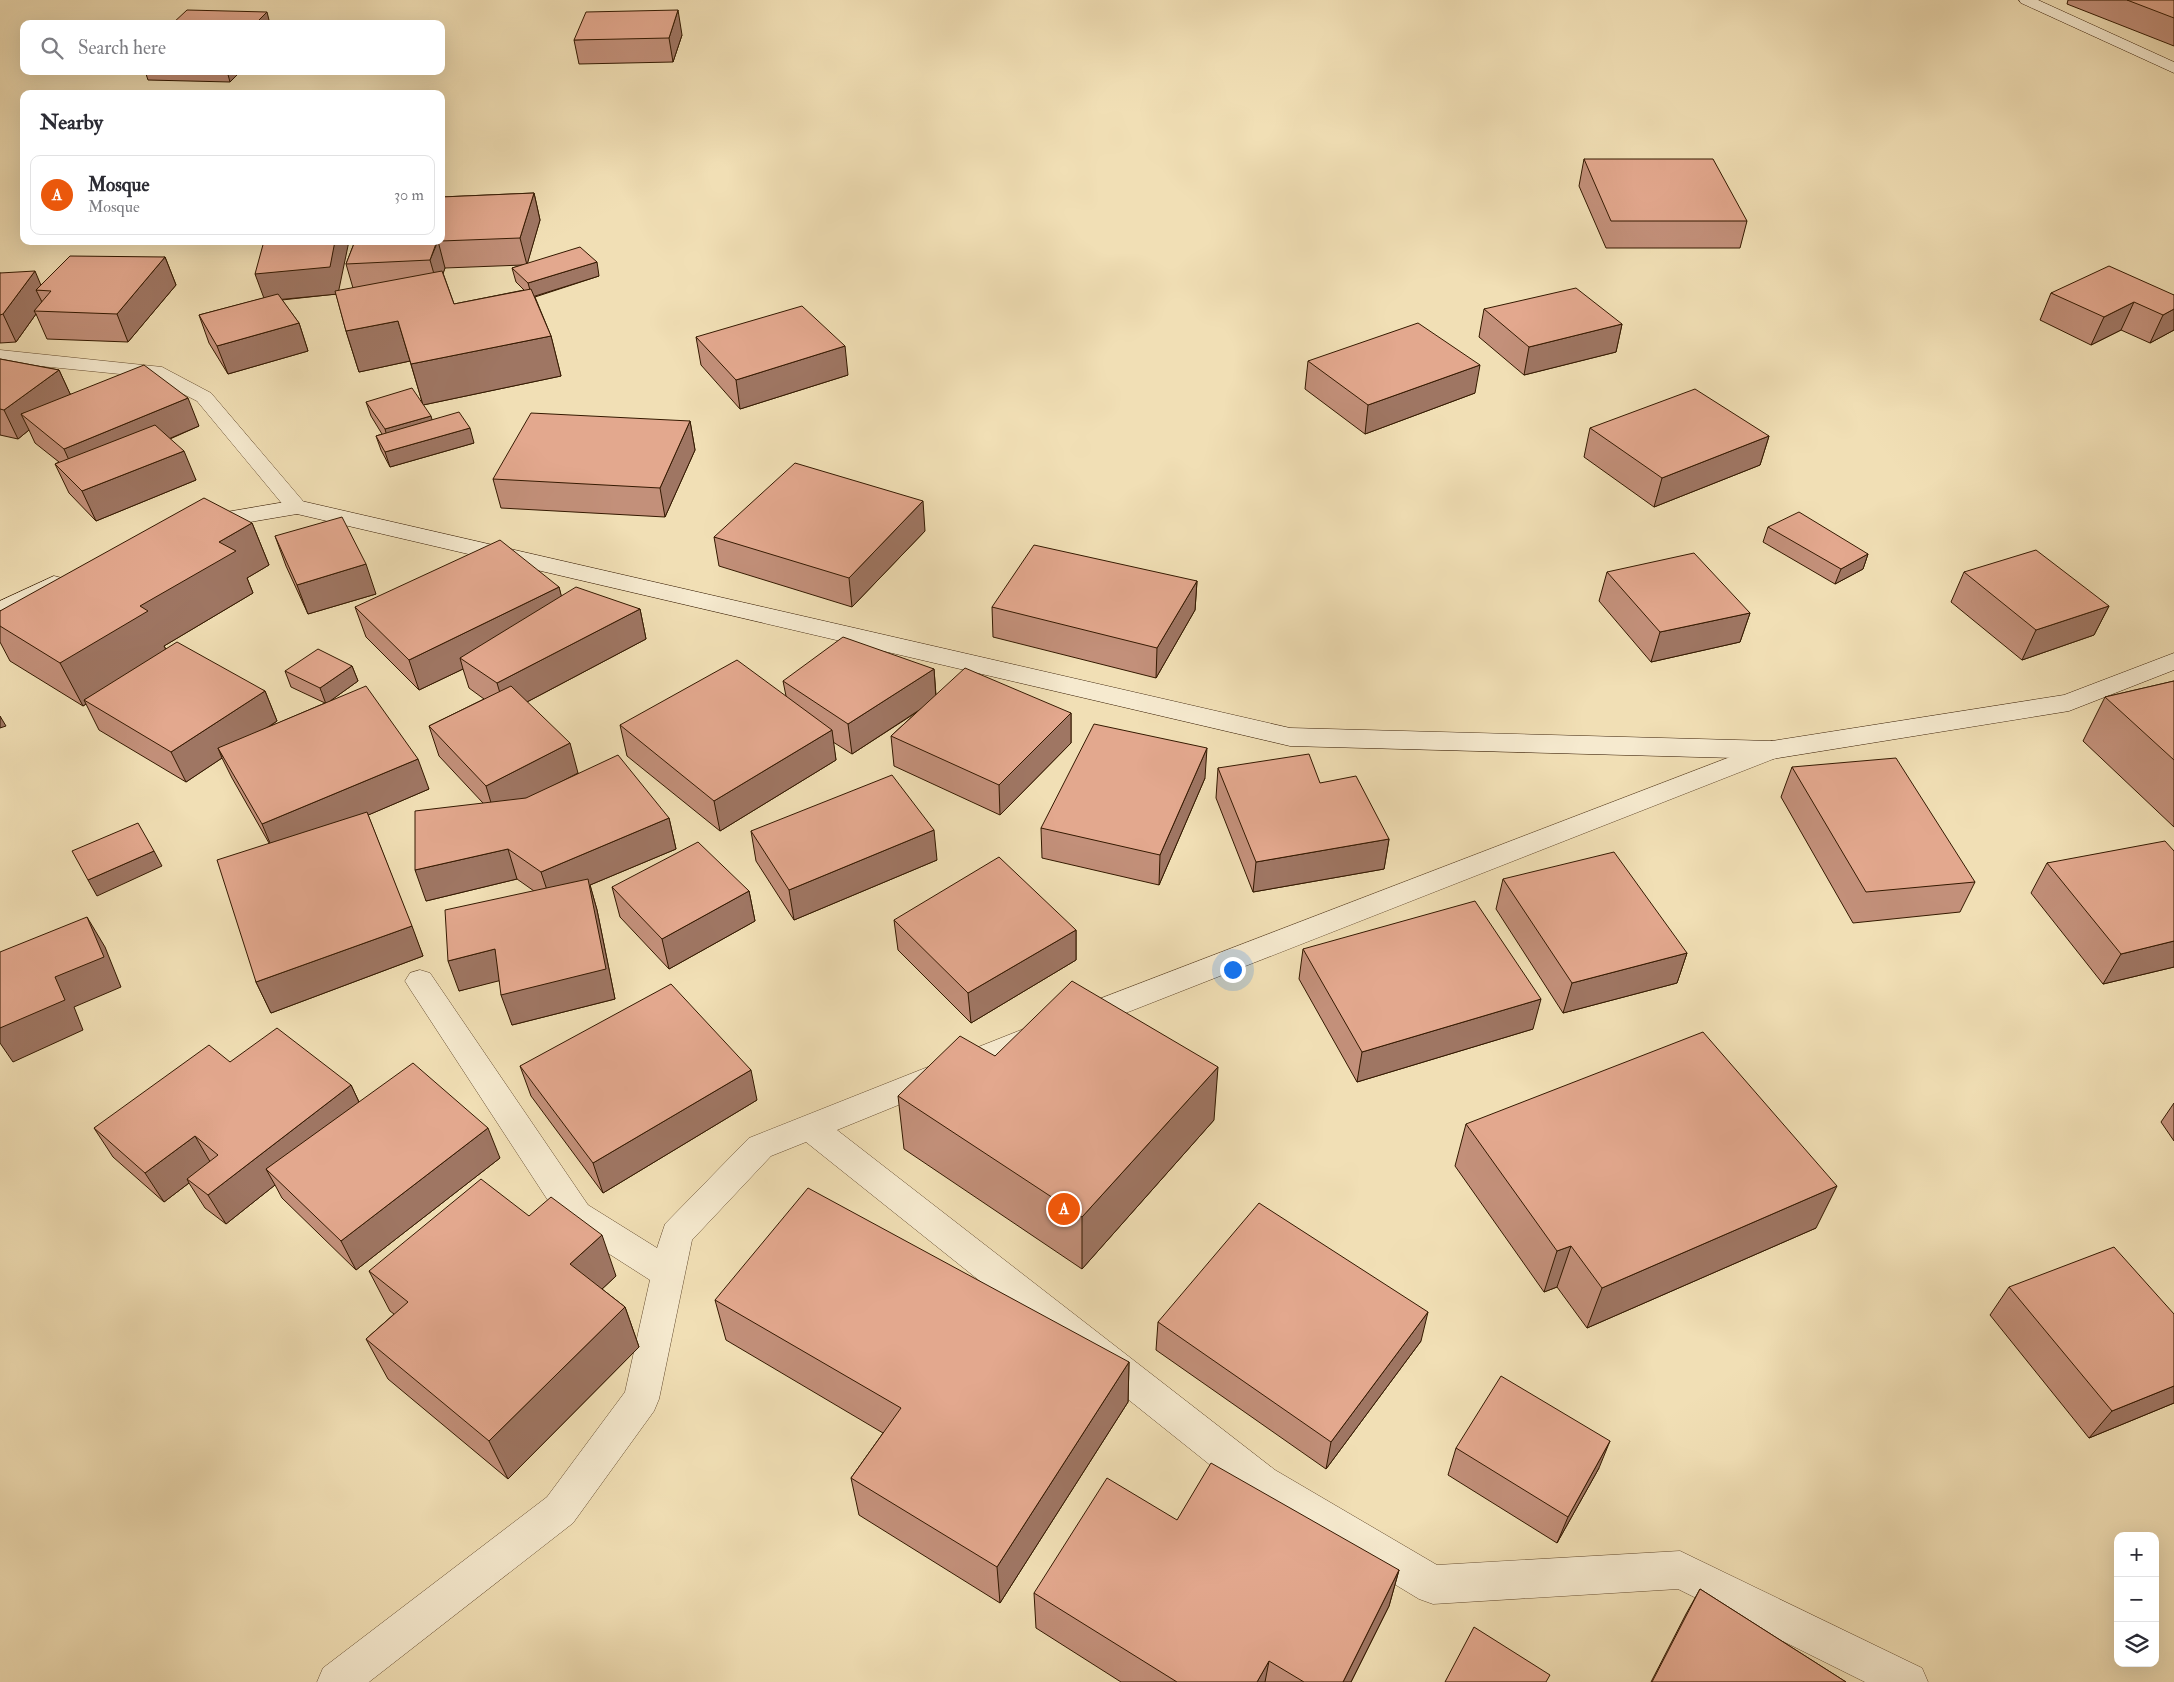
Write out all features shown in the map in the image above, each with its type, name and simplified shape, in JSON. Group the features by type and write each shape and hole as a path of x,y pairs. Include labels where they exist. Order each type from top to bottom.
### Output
{"street":[{"path":"2026,0 2174,68"},
{"path":"0,356 155,371 204,397 296,507"},
{"path":"178,531 196,524 296,507 1290,737 1772,750 2069,703 2174,661"},
{"path":"0,610 77,571"},
{"path":"337,1682 560,1510 641,1399 677,1234 760,1147 978,1059 1772,750"},
{"path":"420,981 576,1215 668,1273"},
{"path":"810,1127 1262,1483 1433,1585 1680,1570 1908,1682"}],"building":[{"path":"2127,0 2174,0 2174,18"},
{"path":"187,10 267,12 259,20 176,20"},
{"path":"678,10 669,38 574,40 586,12"},
{"path":"1584,159 1713,159 1747,221 1611,221"},
{"path":"534,193 520,238 445,241 445,197"},
{"path":"263,245 334,245 330,267 255,274"},
{"path":"353,245 436,245 430,260 346,264"},
{"path":"580,247 597,262 528,283 512,268"},
{"path":"70,256 165,257 117,314 34,311 51,291 36,290"},
{"path":"2109,266 2174,295 2174,309 2163,315 2134,302 2104,317 2051,293"},
{"path":"35,271 3,314 0,315 0,273"},
{"path":"442,271 454,304 531,289 551,336 411,364 398,321 346,331 335,291"},
{"path":"1576,288 1622,324 1529,347 1484,309"},
{"path":"278,294 299,323 217,346 199,315"},
{"path":"802,306 845,346 736,380 696,337"},
{"path":"1418,323 1480,365 1368,405 1308,361"},
{"path":"0,359 59,370 4,410 0,409"},
{"path":"144,365 188,398 64,449 21,414"},
{"path":"412,388 431,416 385,429 366,402"},
{"path":"1695,389 1769,436 1662,478 1590,428"},
{"path":"459,412 470,428 385,452 376,436"},
{"path":"531,413 690,421 660,488 493,479"},
{"path":"155,425 184,451 82,491 55,464"},
{"path":"795,463 923,501 849,578 714,537"},
{"path":"204,498 252,523 219,542 236,551 140,606 148,611 60,663 0,626 0,611"},
{"path":"1799,512 1868,554 1841,569 1768,527"},
{"path":"342,517 366,564 297,585 275,536"},
{"path":"500,540 559,587 409,660 355,607"},
{"path":"1034,545 1197,581 1157,648 992,607"},
{"path":"2036,550 2109,606 2036,630 1964,572"},
{"path":"1694,553 1750,613 1660,632 1607,572"},
{"path":"576,587 640,609 497,683 460,658"},
{"path":"843,637 934,669 848,724 783,681"},
{"path":"177,642 265,691 171,752 84,700"},
{"path":"318,649 352,666 320,688 285,671"},
{"path":"737,660 832,730 714,801 620,725"},
{"path":"965,668 1071,713 999,785 891,736"},
{"path":"2174,681 2174,760 2105,697"},
{"path":"366,686 418,759 262,824 218,748"},
{"path":"511,686 570,743 486,786 429,726"},
{"path":"1094,724 1207,748 1160,855 1041,828"},
{"path":"1309,754 1320,783 1356,776 1389,839 1256,862 1218,768"},
{"path":"618,755 669,818 541,872 508,849 415,870 415,811 526,798"},
{"path":"1896,758 1975,882 1866,892 1792,767"},
{"path":"892,775 934,830 789,890 751,831"},
{"path":"367,812 412,926 256,982 217,860"},
{"path":"138,823 154,851 88,880 72,851"},
{"path":"2165,841 2174,851 2174,941 2121,954 2047,863"},
{"path":"698,842 749,891 662,939 612,887"},
{"path":"1614,852 1687,953 1572,983 1503,879"},
{"path":"999,857 1076,930 968,993 894,920"},
{"path":"588,879 606,969 501,995 495,949 448,961 445,910"},
{"path":"1475,901 1541,999 1362,1052 1303,949"},
{"path":"87,917 104,957 55,977 65,1000 0,1028 0,952"},
{"path":"1072,981 1218,1067 1082,1217 898,1096 960,1036 995,1056"},
{"path":"671,984 751,1070 593,1163 520,1066"},
{"path":"277,1028 351,1085 208,1195 187,1179 218,1155 195,1136 145,1173 94,1128 209,1045 230,1062"},
{"path":"1703,1032 1837,1186 1602,1288 1571,1246 1557,1251 1466,1124"},
{"path":"413,1063 488,1128 341,1241 266,1169"},
{"path":"481,1179 529,1216 551,1197 602,1235 570,1264 625,1307 489,1441 366,1339 408,1302 369,1271"},
{"path":"808,1188 1129,1362 997,1567 851,1478 901,1408 715,1300"},
{"path":"1259,1203 1428,1312 1331,1442 1158,1322"},
{"path":"2114,1247 2174,1314 2174,1386 2112,1411 2009,1287"},
{"path":"1501,1376 1610,1441 1568,1517 1456,1448"},
{"path":"1211,1463 1399,1570 1343,1682 1304,1682 1269,1661 1257,1682 1177,1682 1034,1593 1107,1478 1177,1520"},
{"path":"1700,1589 1846,1682 1652,1682"},
{"path":"1474,1627 1550,1675 1546,1682 1445,1682"}],"place":[{"name":"Mosque","path":"1064,1209"}]}
